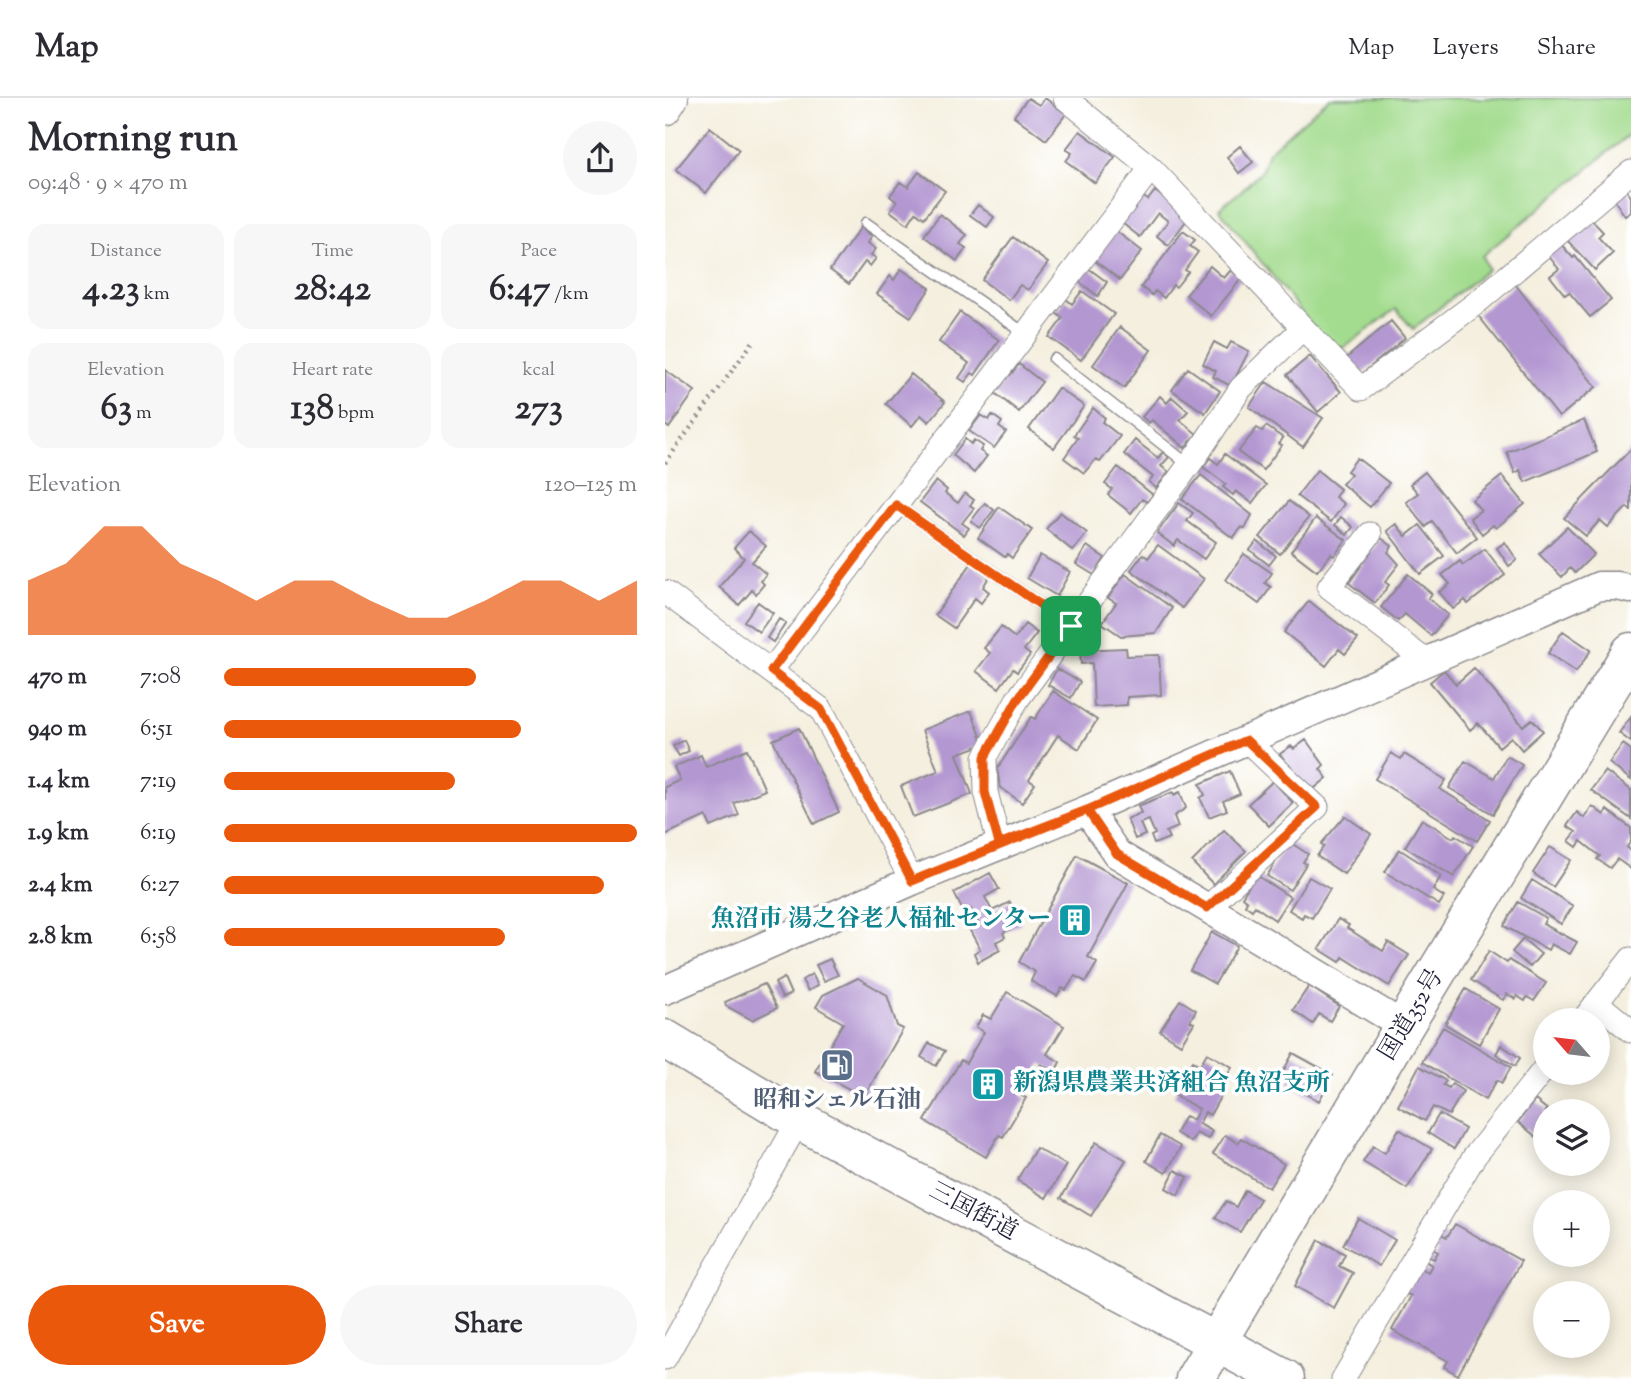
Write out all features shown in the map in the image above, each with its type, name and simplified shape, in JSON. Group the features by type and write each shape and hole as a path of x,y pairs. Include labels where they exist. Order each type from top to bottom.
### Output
{"highway":[{"name":"国道352号","path":"1195,1379 1631,652"},
{"name":"三国街道","path":"665,1039 799,1120 1285,1379"}],"main road":[{"path":"665,109 672,98"}],"street":[{"path":"1065,98 1151,168 1361,389 1475,304 1631,172"},
{"path":"771,671 1151,168"},
{"path":"999,844 985,792 985,757 1017,700 1189,465 1241,388 1303,328"},
{"path":"1370,534 1329,587 1427,662"},
{"path":"665,990 912,881 1087,810 1599,586 1631,589"},
{"path":"665,592 821,709 912,881"},
{"path":"1207,908 1317,807 1246,740"},
{"path":"1087,810 1117,854 1405,1026"},
{"path":"1593,1008 1631,959"},
{"path":"1610,1021 1631,1031"},
{"path":"1343,1379 1474,1157 1533,1083"},
{"path":"665,1358 799,1120"}],"lane":[{"path":"866,223 1026,334"},
{"path":"1054,359 1189,465"},
{"path":"896,505 1071,626"}],"path":[{"path":"665,463 755,339"}],"green space":[{"path":"1330,98 1631,98 1631,133 1482,256 1488,269 1413,329 1396,309 1335,354 1219,209 1262,170 1268,152"}],"building":[{"path":"1028,98 1039,105 1045,98 1066,114 1046,140 1014,116"},
{"path":"710,127 739,150 706,193 676,169"},
{"path":"1080,131 1115,157 1095,183 1066,161 1072,153 1066,149"},
{"path":"1240,146 1253,162 1239,173 1227,157"},
{"path":"919,172 945,191 924,218 916,212 908,224 890,211 897,202 890,196 900,182 908,187"},
{"path":"1626,189 1631,197 1631,212 1625,216 1613,198"},
{"path":"1155,191 1189,217 1168,245 1157,236 1168,221 1158,213 1140,237 1122,223 1142,196 1148,200"},
{"path":"978,205 994,217 987,227 970,215"},
{"path":"940,214 967,235 960,244 966,248 957,261 924,236"},
{"path":"1590,218 1603,232 1598,237 1613,253 1595,270 1566,239"},
{"path":"861,227 872,236 868,243 876,249 871,255 876,258 870,266 865,262 849,284 830,270"},
{"path":"1116,231 1142,251 1120,280 1094,260"},
{"path":"1183,231 1195,240 1190,246 1198,252 1185,270 1188,272 1176,287 1173,285 1164,298 1155,291 1152,295 1141,287"},
{"path":"1013,237 1048,263 1028,290 1020,285 1009,300 982,280"},
{"path":"1560,243 1573,258 1575,256 1611,300 1590,317 1569,292 1565,295 1550,276 1559,269 1547,254"},
{"path":"1210,266 1224,278 1231,270 1241,279 1211,316 1186,295"},
{"path":"1088,268 1107,282 1098,296 1078,281"},
{"path":"901,269 930,288 911,317 877,294 890,276 894,280"},
{"path":"1515,284 1596,387 1559,417 1477,314"},
{"path":"1082,291 1114,314 1081,360 1049,337 1063,318 1056,313 1066,299 1072,304"},
{"path":"960,312 999,340 975,375 972,373 965,382 959,378 969,363 939,342"},
{"path":"1391,321 1405,338 1357,378 1343,361"},
{"path":"1120,327 1151,350 1124,388 1093,365"},
{"path":"1214,342 1227,349 1231,342 1249,351 1231,386 1213,377 1216,371 1203,364"},
{"path":"1310,356 1341,392 1318,412 1287,375"},
{"path":"1019,364 1042,382 1019,412 995,393 1004,382 1001,380 1006,372 1010,375"},
{"path":"1188,368 1220,391 1205,413 1172,390"},
{"path":"665,370 695,391 669,428 665,425"},
{"path":"911,374 945,402 929,422 921,415 912,426 886,404"},
{"path":"1266,382 1323,418 1303,447 1249,407"},
{"path":"1058,388 1084,406 1054,448 1029,429"},
{"path":"1160,396 1167,403 1172,397 1188,411 1180,420 1197,434 1185,448 1152,420 1149,423 1142,417"},
{"path":"1093,408 1105,418 1102,422 1120,436 1100,462 1096,459 1084,473 1064,458 1078,438 1074,435"},
{"path":"981,415 989,420 992,415 1002,422 999,427 1006,432 994,448 969,431"},
{"path":"1584,420 1597,452 1525,482 1520,470 1515,473 1507,452"},
{"path":"1266,426 1283,438 1279,444 1282,445 1263,470 1238,452 1257,428 1262,431"},
{"path":"965,439 971,444 974,440 983,446 980,451 987,456 974,473 953,455"},
{"path":"1135,440 1158,458 1163,452 1169,457 1161,466 1169,472 1156,488 1149,482 1153,477 1124,454"},
{"path":"1631,449 1631,510 1627,507 1608,527 1600,520 1586,536 1564,518"},
{"path":"1225,454 1266,485 1252,503 1236,491 1233,495 1223,487 1226,484 1203,467 1210,458 1218,464"},
{"path":"1357,458 1389,483 1370,507 1342,484 1351,474 1347,471"},
{"path":"1118,467 1153,495 1147,502 1142,499 1131,513 1108,495 1112,489 1105,484"},
{"path":"1317,470 1340,489 1335,497 1344,504 1331,522 1297,496"},
{"path":"1425,472 1477,537 1457,553 1432,521 1426,527 1406,502 1418,493 1410,484"},
{"path":"1201,475 1252,515 1245,529 1242,527 1233,538 1182,499"},
{"path":"1502,476 1525,504 1496,528 1493,525 1482,534 1470,518 1481,510 1472,500"},
{"path":"936,481 947,490 945,493 958,503 965,493 974,500 970,505 974,508 962,523 969,528 964,535 920,502"},
{"path":"1289,501 1309,517 1280,554 1260,537"},
{"path":"985,503 994,510 980,528 971,521"},
{"path":"1179,503 1193,513 1187,521 1216,542 1204,559 1178,540 1174,546 1157,533"},
{"path":"999,507 1032,530 1012,558 1007,554 1005,557 978,538"},
{"path":"1060,512 1087,533 1073,551 1046,529"},
{"path":"1341,517 1353,527 1347,535 1335,525"},
{"path":"1316,518 1346,540 1334,556 1331,554 1317,571 1291,551"},
{"path":"1396,524 1406,536 1420,525 1444,556 1420,574 1387,531"},
{"path":"1567,527 1594,554 1575,573 1570,568 1562,577 1539,554"},
{"path":"749,531 766,546 752,562 766,574 761,581 764,584 756,594 752,590 739,605 719,587 744,558 734,548"},
{"path":"1381,538 1392,546 1388,552 1399,564 1385,582 1389,585 1375,603 1349,583"},
{"path":"1257,541 1276,556 1269,565 1250,550"},
{"path":"1505,542 1517,560 1509,566 1497,548"},
{"path":"1158,545 1204,579 1182,608 1131,570 1143,554 1148,558"},
{"path":"1087,546 1105,558 1094,575 1076,564"},
{"path":"1485,549 1505,575 1468,604 1465,600 1453,609 1439,592 1450,584 1442,575 1460,561 1463,565"},
{"path":"1244,554 1272,573 1265,583 1271,587 1259,604 1226,580"},
{"path":"1040,555 1070,572 1057,596 1027,578"},
{"path":"971,564 989,577 983,587 989,592 981,603 975,598 954,628 935,615"},
{"path":"1125,574 1172,608 1156,633 1121,636 1102,623 1116,603 1108,598"},
{"path":"1408,574 1432,594 1428,598 1448,615 1431,636 1405,614 1398,621 1381,607"},
{"path":"1309,601 1358,639 1345,654 1339,649 1326,666 1284,632"},
{"path":"758,602 773,613 759,632 744,621"},
{"path":"779,619 786,623 773,642 767,638"},
{"path":"1025,624 1037,633 1024,650 1030,655 1017,672 1013,669 999,688 976,671 990,653 984,648 1001,627 1015,638"},
{"path":"1563,631 1591,650 1576,672 1548,653"},
{"path":"1126,648 1127,656 1159,655 1161,695 1127,697 1127,705 1094,707 1092,663 1081,664 1080,650"},
{"path":"1474,668 1523,726 1532,719 1543,731 1522,750 1511,737 1499,747 1478,723 1470,730 1430,682 1444,670 1456,684"},
{"path":"1057,669 1080,682 1071,698 1048,685"},
{"path":"1053,691 1097,720 1079,749 1058,735 1029,780 1035,784 1022,803 1000,787 997,769 1031,717 1035,719"},
{"path":"971,711 984,744 957,754 972,794 913,817 901,786 938,771 922,730"},
{"path":"1631,717 1631,742 1619,733"},
{"path":"799,728 839,812 814,824 773,740"},
{"path":"684,740 689,751 679,756 673,746"},
{"path":"1306,740 1324,765 1320,769 1327,778 1310,792 1280,754 1291,746 1294,749"},
{"path":"1623,744 1631,750 1631,780 1609,763"},
{"path":"747,749 765,790 734,803 739,815 711,827 706,816 665,835 665,787 680,780 674,767 701,755 706,767"},
{"path":"1391,753 1401,759 1404,754 1446,780 1440,789 1490,820 1477,841 1375,779"},
{"path":"1507,756 1522,765 1493,814 1449,788 1465,761 1494,778"},
{"path":"1230,771 1240,794 1223,801 1227,810 1209,817 1200,798 1205,795 1200,784"},
{"path":"1605,771 1631,790 1631,819 1591,790"},
{"path":"1273,781 1293,803 1269,826 1248,804"},
{"path":"1173,792 1174,795 1180,792 1186,808 1174,816 1178,827 1166,832 1169,838 1154,844 1151,836 1155,834 1149,820 1140,823 1145,835 1135,839 1127,819 1141,813 1138,806"},
{"path":"1592,806 1604,815 1607,810 1631,828 1631,841 1627,847 1631,851 1631,869 1617,859 1610,868 1597,859 1600,856 1581,841 1577,847 1569,841 1576,832 1567,826 1577,812 1584,818"},
{"path":"1345,816 1371,834 1344,874 1317,856 1324,846 1321,844"},
{"path":"1422,819 1453,838 1455,835 1473,846 1454,877 1405,847"},
{"path":"1224,830 1246,851 1213,884 1192,862"},
{"path":"1288,841 1308,854 1303,862 1306,864 1290,890 1267,876"},
{"path":"1550,847 1571,860 1553,887 1533,873"},
{"path":"1399,849 1441,876 1433,890 1444,897 1439,905 1385,872"},
{"name":"魚沼市 湯之谷老人福祉センター","path":"1077,855 1128,883 1088,957 1097,963 1086,982 1075,976 1066,990 1062,988 1057,996 1031,981 1035,972 1019,962"},
{"path":"990,873 999,889 985,897 992,911 1010,902 1021,923 1003,933 1005,937 996,942 1000,950 978,962 974,953 980,949 968,927 978,922 971,909 964,913 954,893"},
{"path":"1256,875 1290,897 1275,920 1255,906 1252,910 1245,905 1247,901 1242,897"},
{"path":"1309,877 1330,889 1312,918 1304,914 1302,918 1289,910"},
{"path":"1532,880 1573,906 1561,924 1521,898"},
{"path":"1518,902 1546,918 1543,924 1577,942 1570,954 1551,944 1548,950 1504,926"},
{"path":"1338,919 1349,925 1347,928 1383,951 1388,942 1409,955 1389,986 1343,957 1340,962 1319,949"},
{"path":"1212,932 1237,946 1215,984 1190,970"},
{"path":"1523,939 1541,954 1530,967 1512,952"},
{"path":"1489,951 1546,983 1534,1001 1527,997 1525,1001 1517,996 1516,999 1507,994 1503,1000 1471,980"},
{"path":"830,959 838,975 824,981 816,965"},
{"path":"812,974 818,985 808,991 802,980"},
{"path":"784,978 791,994 782,998 775,983"},
{"path":"858,978 887,995 897,1026 903,1029 864,1097 815,1071 843,1023 816,1007 823,995"},
{"path":"764,984 777,1008 752,1020 726,1006 725,1002"},
{"path":"1309,986 1339,1006 1330,1021 1319,1014 1313,1024 1293,1010"},
{"path":"1466,989 1499,1009 1479,1044 1445,1024"},
{"name":"新潟県農業共済組合 魚沼支所","path":"1007,992 1064,1026 1047,1054 1060,1062 1055,1072 1041,1064 1022,1096 1026,1098 1003,1137 999,1135 986,1157 925,1121 961,1060 966,1063 984,1032 976,1027 983,1015 991,1019"},
{"path":"1180,1000 1196,1010 1190,1021 1194,1023 1181,1044 1160,1031"},
{"path":"1443,1027 1511,1067 1502,1083 1497,1080 1485,1100 1422,1062"},
{"path":"929,1043 945,1051 936,1066 921,1057"},
{"path":"1501,1045 1520,1058 1515,1066 1496,1054"},
{"path":"1207,1053 1232,1067 1224,1081 1228,1083 1210,1115 1205,1112 1199,1124 1212,1131 1208,1139 1196,1133 1191,1142 1176,1133 1185,1116 1193,1120 1199,1109 1174,1095 1193,1061 1200,1065"},
{"path":"1293,1053 1333,1075 1319,1101 1279,1079"},
{"path":"1419,1066 1446,1081 1443,1085 1449,1088 1452,1084 1463,1091 1449,1115 1433,1107 1425,1121 1398,1106"},
{"path":"1533,1103 1533,1134 1518,1122"},
{"path":"1439,1114 1465,1129 1454,1149 1428,1133"},
{"path":"1399,1129 1432,1149 1407,1189 1363,1162 1373,1146 1385,1153"},
{"path":"1160,1135 1181,1147 1166,1173 1146,1161"},
{"path":"1225,1135 1238,1143 1241,1138 1284,1164 1269,1188 1213,1154"},
{"path":"1096,1142 1126,1160 1091,1216 1061,1198"},
{"path":"1036,1148 1066,1165 1046,1198 1017,1180"},
{"path":"1175,1170 1188,1177 1178,1195 1166,1188"},
{"path":"1245,1190 1260,1199 1240,1232 1215,1218 1226,1201 1236,1207"},
{"path":"1358,1218 1395,1240 1379,1266 1343,1245"},
{"path":"1455,1224 1521,1261 1458,1375 1444,1367 1448,1361 1392,1330 1411,1296 1405,1293 1419,1267 1428,1272 1432,1265 1421,1259 1424,1254 1434,1259 1438,1252 1433,1249 1441,1234 1447,1237"},
{"path":"1319,1240 1345,1254 1339,1266 1353,1273 1334,1308 1295,1286"}],"place":[{"name":"魚沼市 湯之谷老人福祉センター","path":"1075,920"},
{"name":"昭和シェル石油","path":"837,1065"},
{"name":"新潟県農業共済組合 魚沼支所","path":"988,1084"}],"route":[{"path":"1071,626 896,505 771,671 821,709 912,881 1087,810 1117,854 1207,908 1317,807 1246,740 1087,810 999,844 985,792 985,757 1017,700 1071,626"}]}
